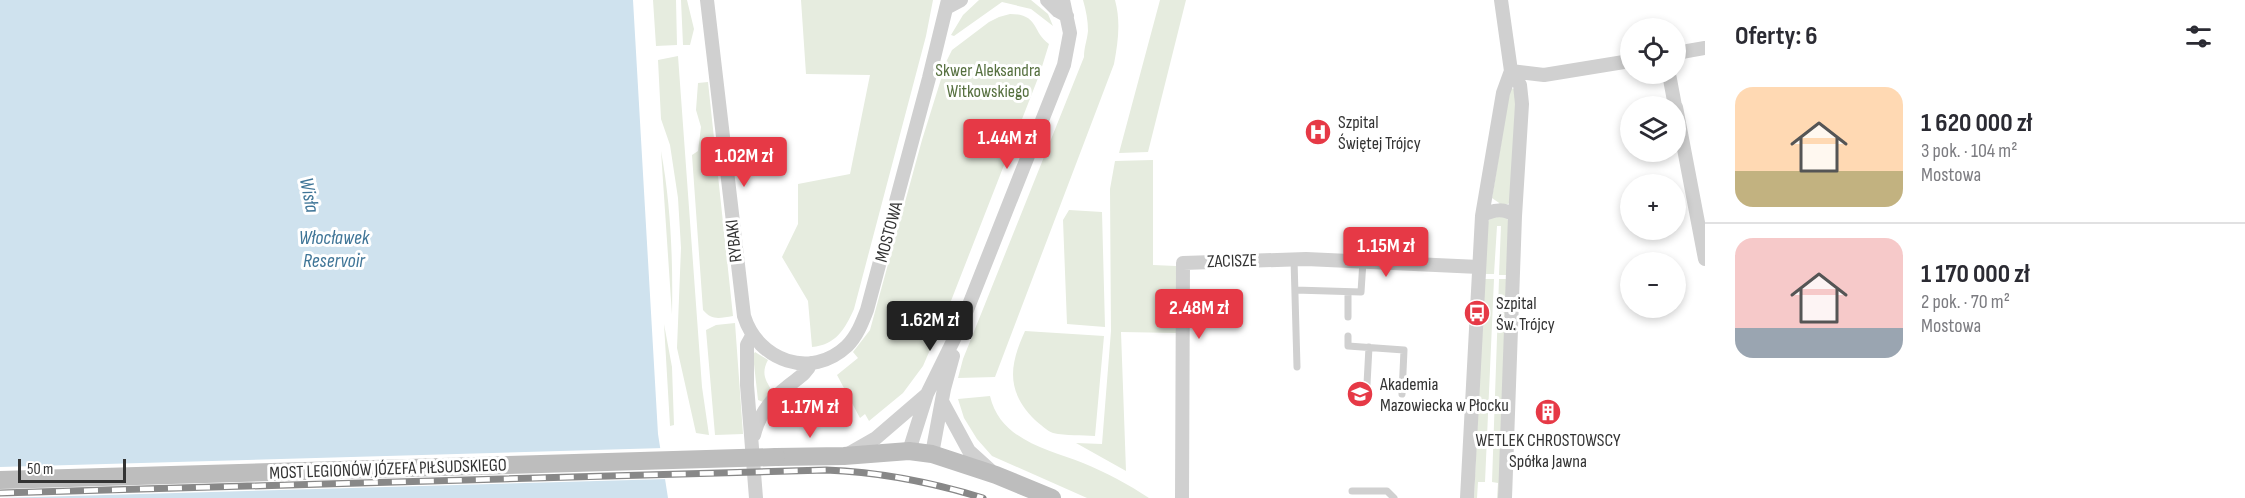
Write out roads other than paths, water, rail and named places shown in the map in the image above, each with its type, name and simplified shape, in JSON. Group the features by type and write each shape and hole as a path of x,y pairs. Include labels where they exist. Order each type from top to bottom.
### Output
{"main road":[{"path":"844,456 909,452 932,454 996,475 1052,498"},
{"name":"MOST LEGIONÓW JÓZEFA PIŁSUDSKIEGO","path":"0,480 844,456"}],"street":[{"name":"RYBAKI","path":"707,0 740,294 744,316 752,336"},
{"name":"MOSTOWA","path":"812,363 832,356 847,346 860,329 867,310 947,4 961,0"},
{"path":"1047,0 1058,12 1067,16"},
{"path":"909,452 927,394 961,325 1064,66 1069,43 1063,0"},
{"path":"1501,0 1511,70 1520,85 1522,104 1515,216 1505,498"},
{"path":"1686,51 1705,48"},
{"path":"1511,70 1528,75 1544,75 1620,63"},
{"path":"1467,498 1482,216 1503,93 1511,70"},
{"path":"1686,160 1705,260"},
{"path":"1482,216 1492,210 1502,210 1515,216"},
{"name":"ZACISZE","path":"1182,498 1183,263 1294,259 1479,267"},
{"path":"932,454 944,389 961,325"},
{"path":"753,440 757,424 769,404 786,387 805,374 812,363 791,362 777,357 761,346 752,336 747,345 747,373 756,498"},
{"path":"844,456 876,438 927,394"},
{"path":"943,403 969,452 996,475"}],"lane":[{"path":"1294,259 1297,367"},
{"path":"1294,290 1361,292 1363,261"},
{"path":"1348,292 1348,317"},
{"path":"1348,336 1348,345 1404,350 1402,394"},
{"path":"1367,384 1369,347"},
{"path":"1352,491 1387,491 1394,498"}],"water":[{"name":"Włocławek Reservoir","path":"0,0 633,0 658,434 668,498 0,498"}],"railway":[{"path":"0,493 826,470 905,479 983,498"}],"place":[{"name":"Szpital Świętej Trójcy","path":"1318,132"},
{"name":"Szpital Św. Trójcy","path":"1477,313"},
{"name":"Akademia Mazowiecka w Płocku","path":"1360,394"},
{"name":"WETLEK CHROSTOWSCY Spółka Jawna","path":"1548,412"}],"park label":[{"name":"Skwer Aleksandra Witkowskiego","path":"988,80"}],"water label":[{"name":"Wisła","path":"309,195"}]}
